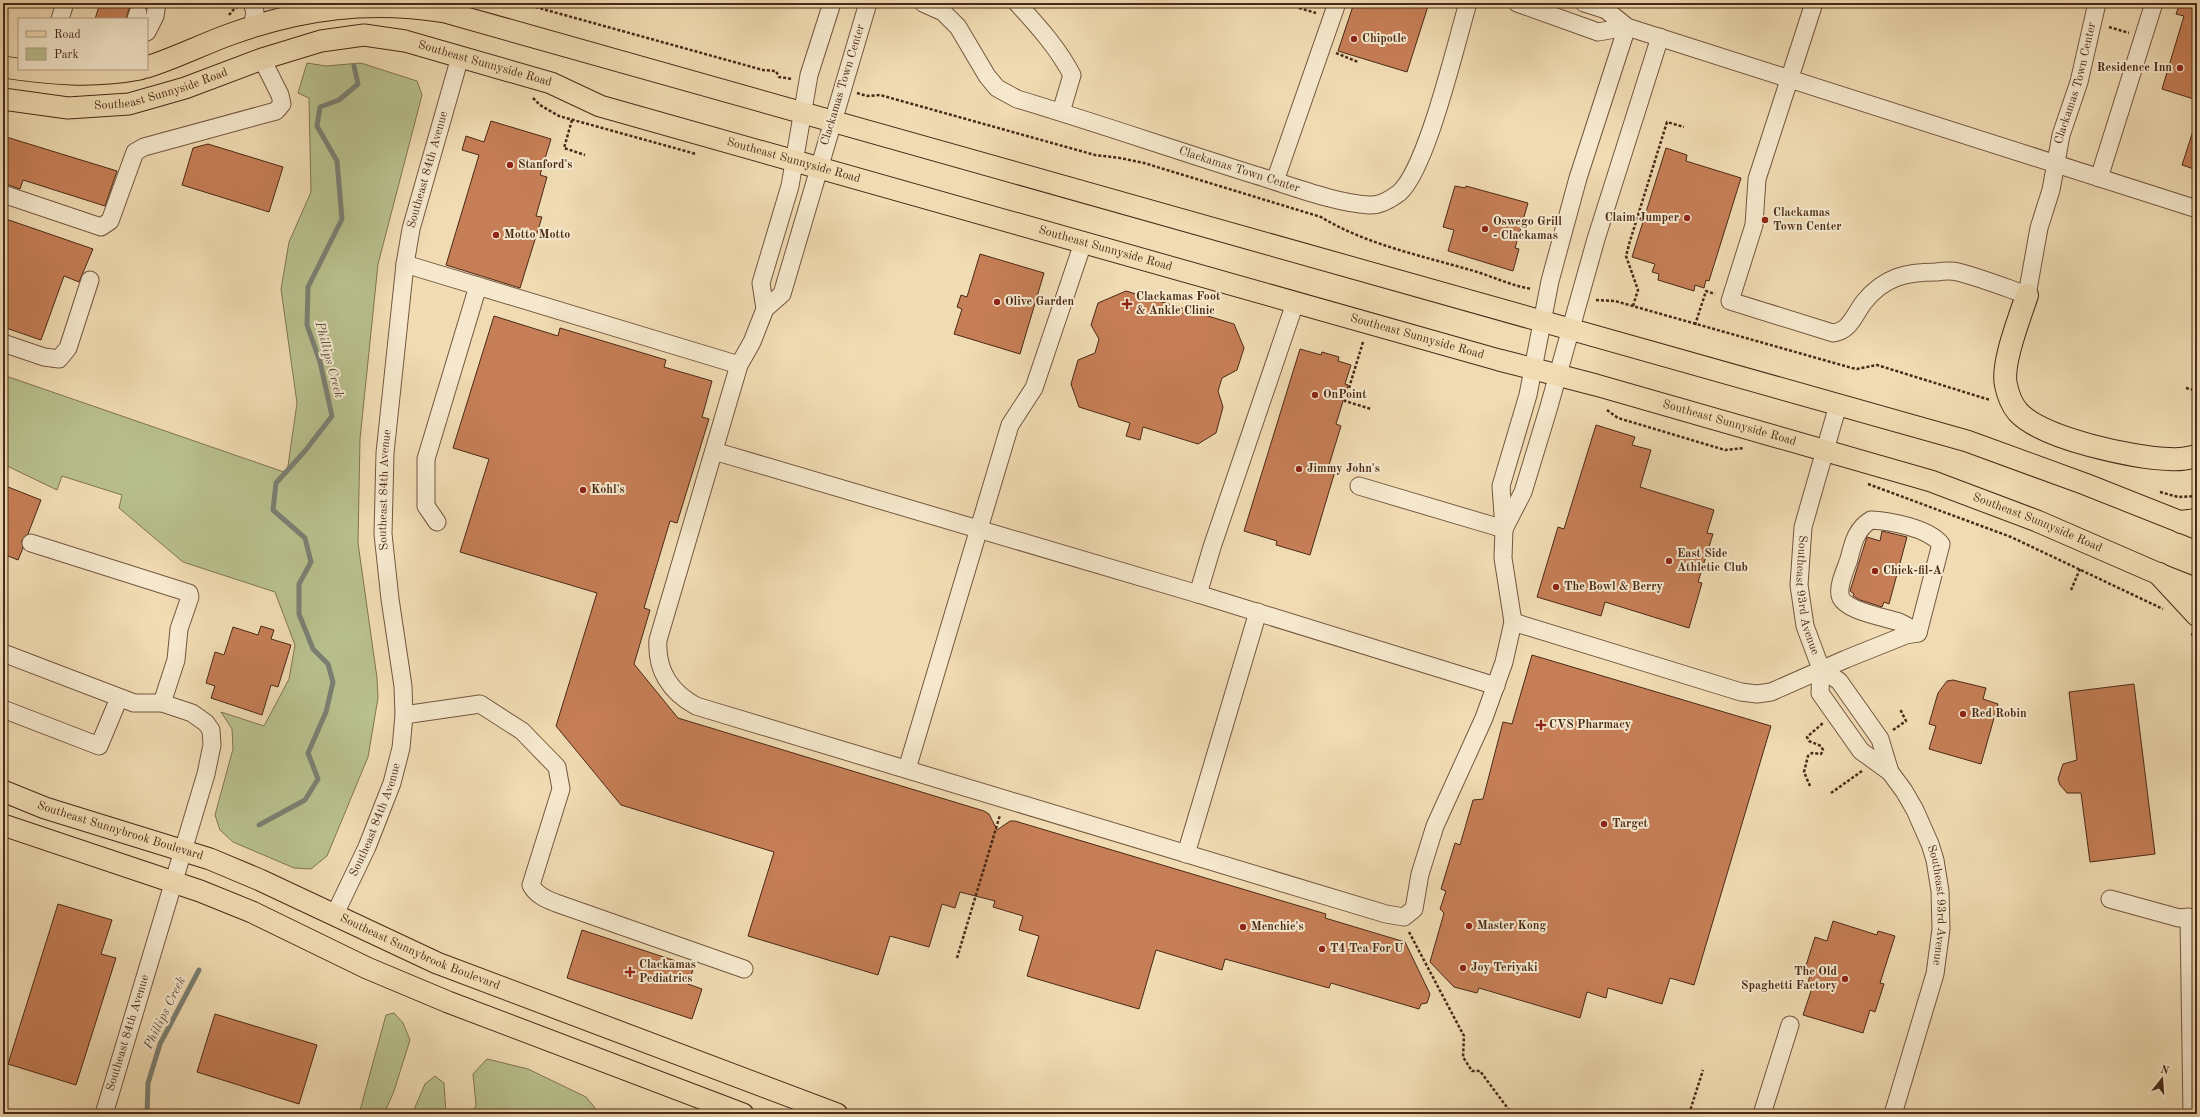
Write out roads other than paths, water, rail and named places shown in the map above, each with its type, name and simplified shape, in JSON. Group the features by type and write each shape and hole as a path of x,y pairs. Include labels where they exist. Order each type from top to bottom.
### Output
{"highway":[{"path":"2027,295 2007,362 2004,380 2010,400 2019,413 2055,433 2119,452 2172,460 2197,456"},
{"path":"2159,574 2192,626"}],"main road":[{"name":"Southeast Sunnyside Road","path":"148,68 177,58 230,34 319,6 391,4 446,12 1983,446 2192,523"},
{"name":"Southeast Sunnyside Road","path":"3,99 68,108 129,104 186,88 262,59 321,41 364,35 405,41 551,83 600,106 1931,481 2037,521 2197,589"},
{"name":"Southeast Sunnyside Road","path":"3,67 18,69"},
{"name":"Southeast Sunnyside Road","path":"25,70 54,74 86,75 116,74 135,70"},
{"name":"Southeast Sunnybrook Boulevard","path":"3,791 45,808 184,850 260,880 399,946 484,982 837,1114"},
{"path":"3,825 174,881 252,912 367,968 448,1002 743,1114"}],"street":[{"path":"60,18 65,3"},
{"path":"148,30 155,16 157,3"},
{"path":"252,3 255,12 252,27"},
{"path":"832,3 809,75 790,186 761,283 765,309 752,342 739,365 658,640 660,662 665,680 688,702 696,706 1386,914 1404,917 1414,909 1420,874 1435,826 1484,718 1504,662 1513,622 1503,558 1504,529 1501,486 1528,395 1550,281 1578,178 1627,27"},
{"name":"Clackamas Town Center","path":"765,309 782,294 868,3"},
{"name":"Clackamas Town Center","path":"923,3 943,12 958,27 987,76 997,88 1017,99 1351,204 1371,205 1388,200 1400,192 1415,172 1430,132 1468,3"},
{"path":"1017,3 1043,32 1065,61 1072,75 1061,112"},
{"path":"1275,181 1337,3"},
{"path":"1517,3 1598,32 1627,27"},
{"path":"1584,3 1606,10 1627,27 2197,209"},
{"path":"1814,3 1757,179 1754,225 1730,300 1833,333 1847,327 1870,296 1892,280 1910,272 1956,271 2027,295"},
{"name":"Clackamas Town Center","path":"2027,295 2039,228 2051,190 2061,135 2079,82 2097,3"},
{"path":"2099,178 2154,3"},
{"path":"1504,529 1523,492 1596,239 1660,37"},
{"name":"Southeast 84th Avenue","path":"334,916 367,847 392,783 401,748 404,715 403,686 387,575 383,534 385,453 405,264 411,229 460,57"},
{"path":"3,194 101,227 110,221 135,152 144,147 276,111 282,104 280,95 262,59"},
{"path":"907,769 1010,425 1034,388 1084,243"},
{"path":"405,264 739,365"},
{"path":"3,343 44,357 59,359 68,348 90,280"},
{"path":"438,522 426,506 426,459 478,286"},
{"path":"1198,594 1212,547 1295,303"},
{"name":"Southeast 93rd Avenue","path":"1838,404 1803,527 1799,572 1801,607 1805,626 1821,669 1820,692 1861,751 1890,772"},
{"path":"714,451 1258,612 1496,686"},
{"path":"1359,486 1504,529"},
{"path":"1871,520 1886,521 1927,533 1936,538 1941,544 1918,633 1901,623 1848,606 1843,602 1840,594 1841,586 1857,533 1862,525 1871,520"},
{"path":"3,653 134,703 162,703 176,660 179,629 190,597 189,593 31,543"},
{"path":"1186,854 1258,612"},
{"path":"1513,622 1741,692 1758,694 1771,692 1821,669 1906,635 1918,633"},
{"name":"Southeast 93rd Avenue","path":"1821,669 1839,681 1880,739 1890,772 1915,810 1930,844 1935,860 1942,914 1935,974 1893,1114"},
{"path":"3,709 99,746 119,698"},
{"name":"Southeast 84th Avenue","path":"104,1114 184,850 206,774 212,745 211,730 206,723 192,713 162,703"},
{"path":"404,715 480,704 522,731 557,768 562,789 531,885 534,891 540,896 744,969"},
{"path":"2110,899 2179,918 2189,917 2192,1114"},
{"path":"1762,1114 1790,1025"}],"waterway":[{"name":"Phillips Creek","path":"259,825 305,800 318,779 308,753 326,712 333,682 328,664 313,649 299,614 299,584 311,562 305,538 273,510 276,483 305,451 332,416 320,362 307,325 308,287 342,219 337,161 317,126 320,107 339,100 358,84 354,66"},
{"name":"Phillips Creek","path":"147,1114 148,1083 160,1044 199,970"}],"place":[{"name":"Chipotle","path":"1354,39"},
{"name":"Residence Inn","path":"2180,68"},
{"name":"Stanford's","path":"510,165"},
{"name":"Claim Jumper","path":"1687,218"},
{"name":"Clackamas Town Center","path":"1765,220"},
{"name":"Oswego Grill - Clackamas","path":"1485,229"},
{"name":"Motto Motto","path":"496,235"},
{"name":"Olive Garden","path":"997,302"},
{"name":"Clackamas Foot & Ankle Clinic","path":"1127,304"},
{"name":"OnPoint","path":"1315,395"},
{"name":"Jimmy John's","path":"1299,469"},
{"name":"Kohl's","path":"583,490"},
{"name":"East Side Athletic Club","path":"1669,561"},
{"name":"Chick-fil-A","path":"1875,571"},
{"name":"The Bowl & Berry","path":"1556,587"},
{"name":"Red Robin","path":"1963,714"},
{"name":"CVS Pharmacy","path":"1541,725"},
{"name":"Target","path":"1604,824"},
{"name":"Master Kong","path":"1469,926"},
{"name":"Menchie's","path":"1243,927"},
{"name":"T4 Tea For U","path":"1322,949"},
{"name":"Joy Teriyaki","path":"1463,968"},
{"name":"Clackamas Pediatrics","path":"630,972"},
{"name":"The Old Spaghetti Factory","path":"1845,979"}]}
